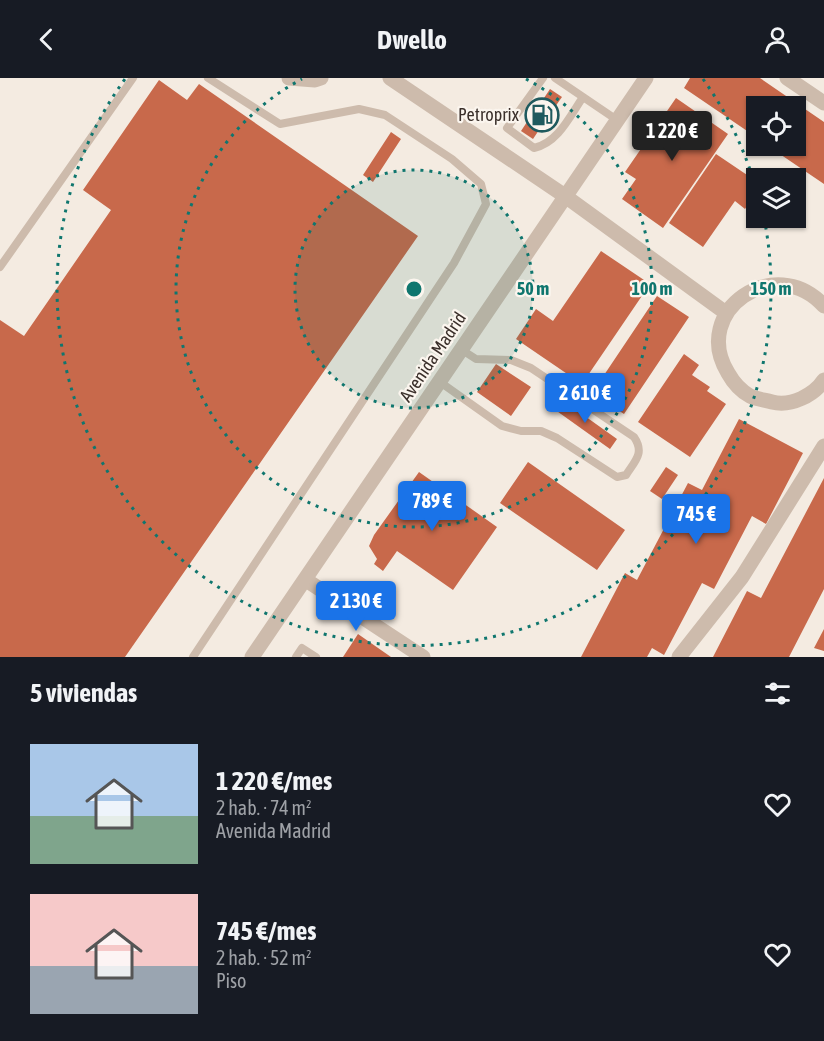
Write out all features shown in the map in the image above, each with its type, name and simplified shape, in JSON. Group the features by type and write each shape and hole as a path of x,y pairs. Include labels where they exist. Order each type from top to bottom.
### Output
{"street":[{"path":"288,78 315,80 321,78"},
{"path":"390,78 565,196 726,313"},
{"name":"Avenida Madrid","path":"252,657 646,78"},
{"path":"787,78 824,103"},
{"path":"824,306 815,296 794,285 757,287 737,300 726,313 720,329 718,347 722,364 733,382 750,396 777,403 798,400 818,388 824,380"},
{"path":"679,657 742,577 824,446"},
{"path":"306,580 423,657"}],"lane":[{"path":"0,267 133,78"},
{"path":"192,657 454,263 486,204 481,184 452,159 385,114 359,109 280,124 208,78"},
{"path":"543,78 507,128 534,148 546,145 555,137 583,97"},
{"path":"555,78 617,120"},
{"path":"440,382 502,426 521,432 541,431 557,438 617,477 626,475 640,453 640,446 634,437 531,368 511,360 476,359 462,350"},
{"path":"296,657 302,648 316,657"}],"building":[{"path":"690,78 760,78 786,96 746,96 746,130 684,88"},
{"path":"159,80 187,100 199,84 418,236 125,657 0,657 0,320 24,336 111,210 83,190"},
{"path":"550,89 562,97 543,124 532,116"},
{"path":"676,98 728,134 663,228 622,199 636,179 625,172"},
{"path":"806,110 824,122 824,184 806,172 806,168 800,168 783,156 806,156"},
{"path":"529,119 541,127 533,139 521,131"},
{"path":"391,132 401,139 373,182 363,175"},
{"path":"716,154 746,174 746,208 735,201 703,247 669,223"},
{"path":"601,251 650,284 582,384 516,339 536,309 553,321"},
{"path":"657,296 689,317 624,414 592,393"},
{"path":"684,354 699,365 692,375 710,387 707,391 726,404 690,457 638,422"},
{"path":"496,364 531,387 511,416 477,392"},
{"path":"561,399 617,439 610,449 554,409"},
{"path":"739,419 803,453 766,524 752,516 714,589 702,583 664,655 652,648 647,657 581,657 625,573 637,580 688,483 702,490"},
{"path":"528,462 625,530 597,570 500,503"},
{"path":"666,467 678,475 662,499 650,491"},
{"path":"419,472 497,527 453,590 397,551 383,571 374,564 377,559 369,546 374,535"},
{"path":"824,478 824,589 789,657 713,657 747,591 761,598"},
{"path":"824,629 824,651 814,648"},
{"path":"358,634 391,657 343,657"}],"place":[{"name":"Petroprix","path":"542,115"}]}
